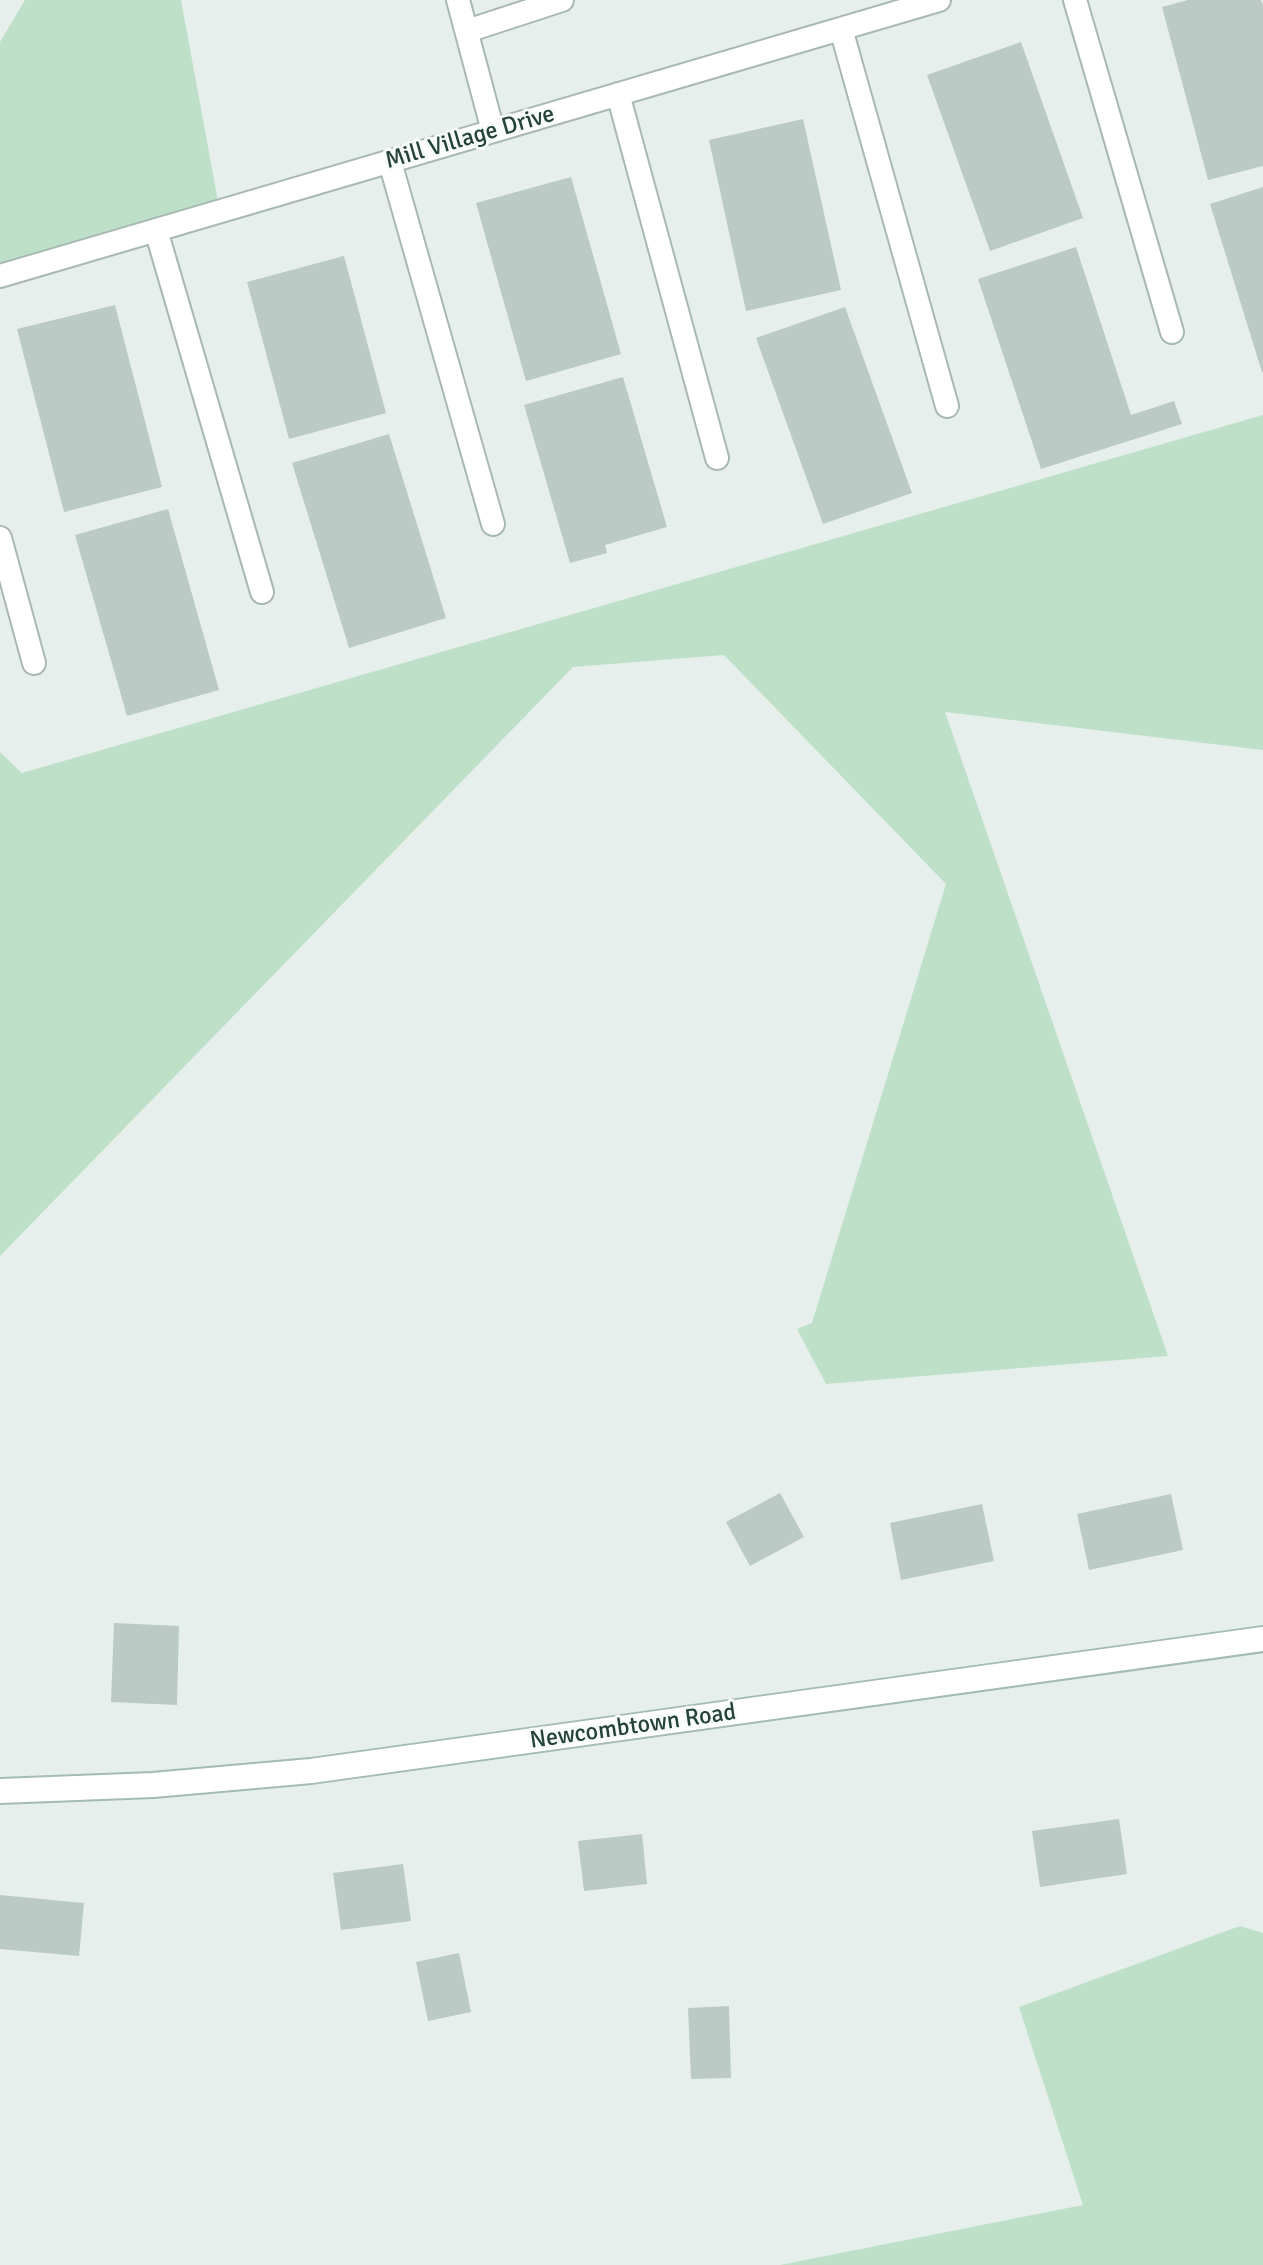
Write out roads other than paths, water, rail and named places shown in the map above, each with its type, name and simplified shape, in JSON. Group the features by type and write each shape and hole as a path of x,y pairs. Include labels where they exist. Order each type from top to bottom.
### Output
{"street":[{"name":"Newcombtown Road","path":"0,1791 153,1785 311,1771 1263,1639"}],"lane":[{"path":"458,0 493,131"},
{"path":"467,31 562,0"},
{"name":"Mill Village Drive","path":"0,276 939,0"},
{"path":"1075,0 1172,332"},
{"path":"841,29 947,406"},
{"path":"618,94 717,458"},
{"path":"390,162 493,524"},
{"path":"156,230 262,592"},
{"path":"0,538 34,663"}]}
